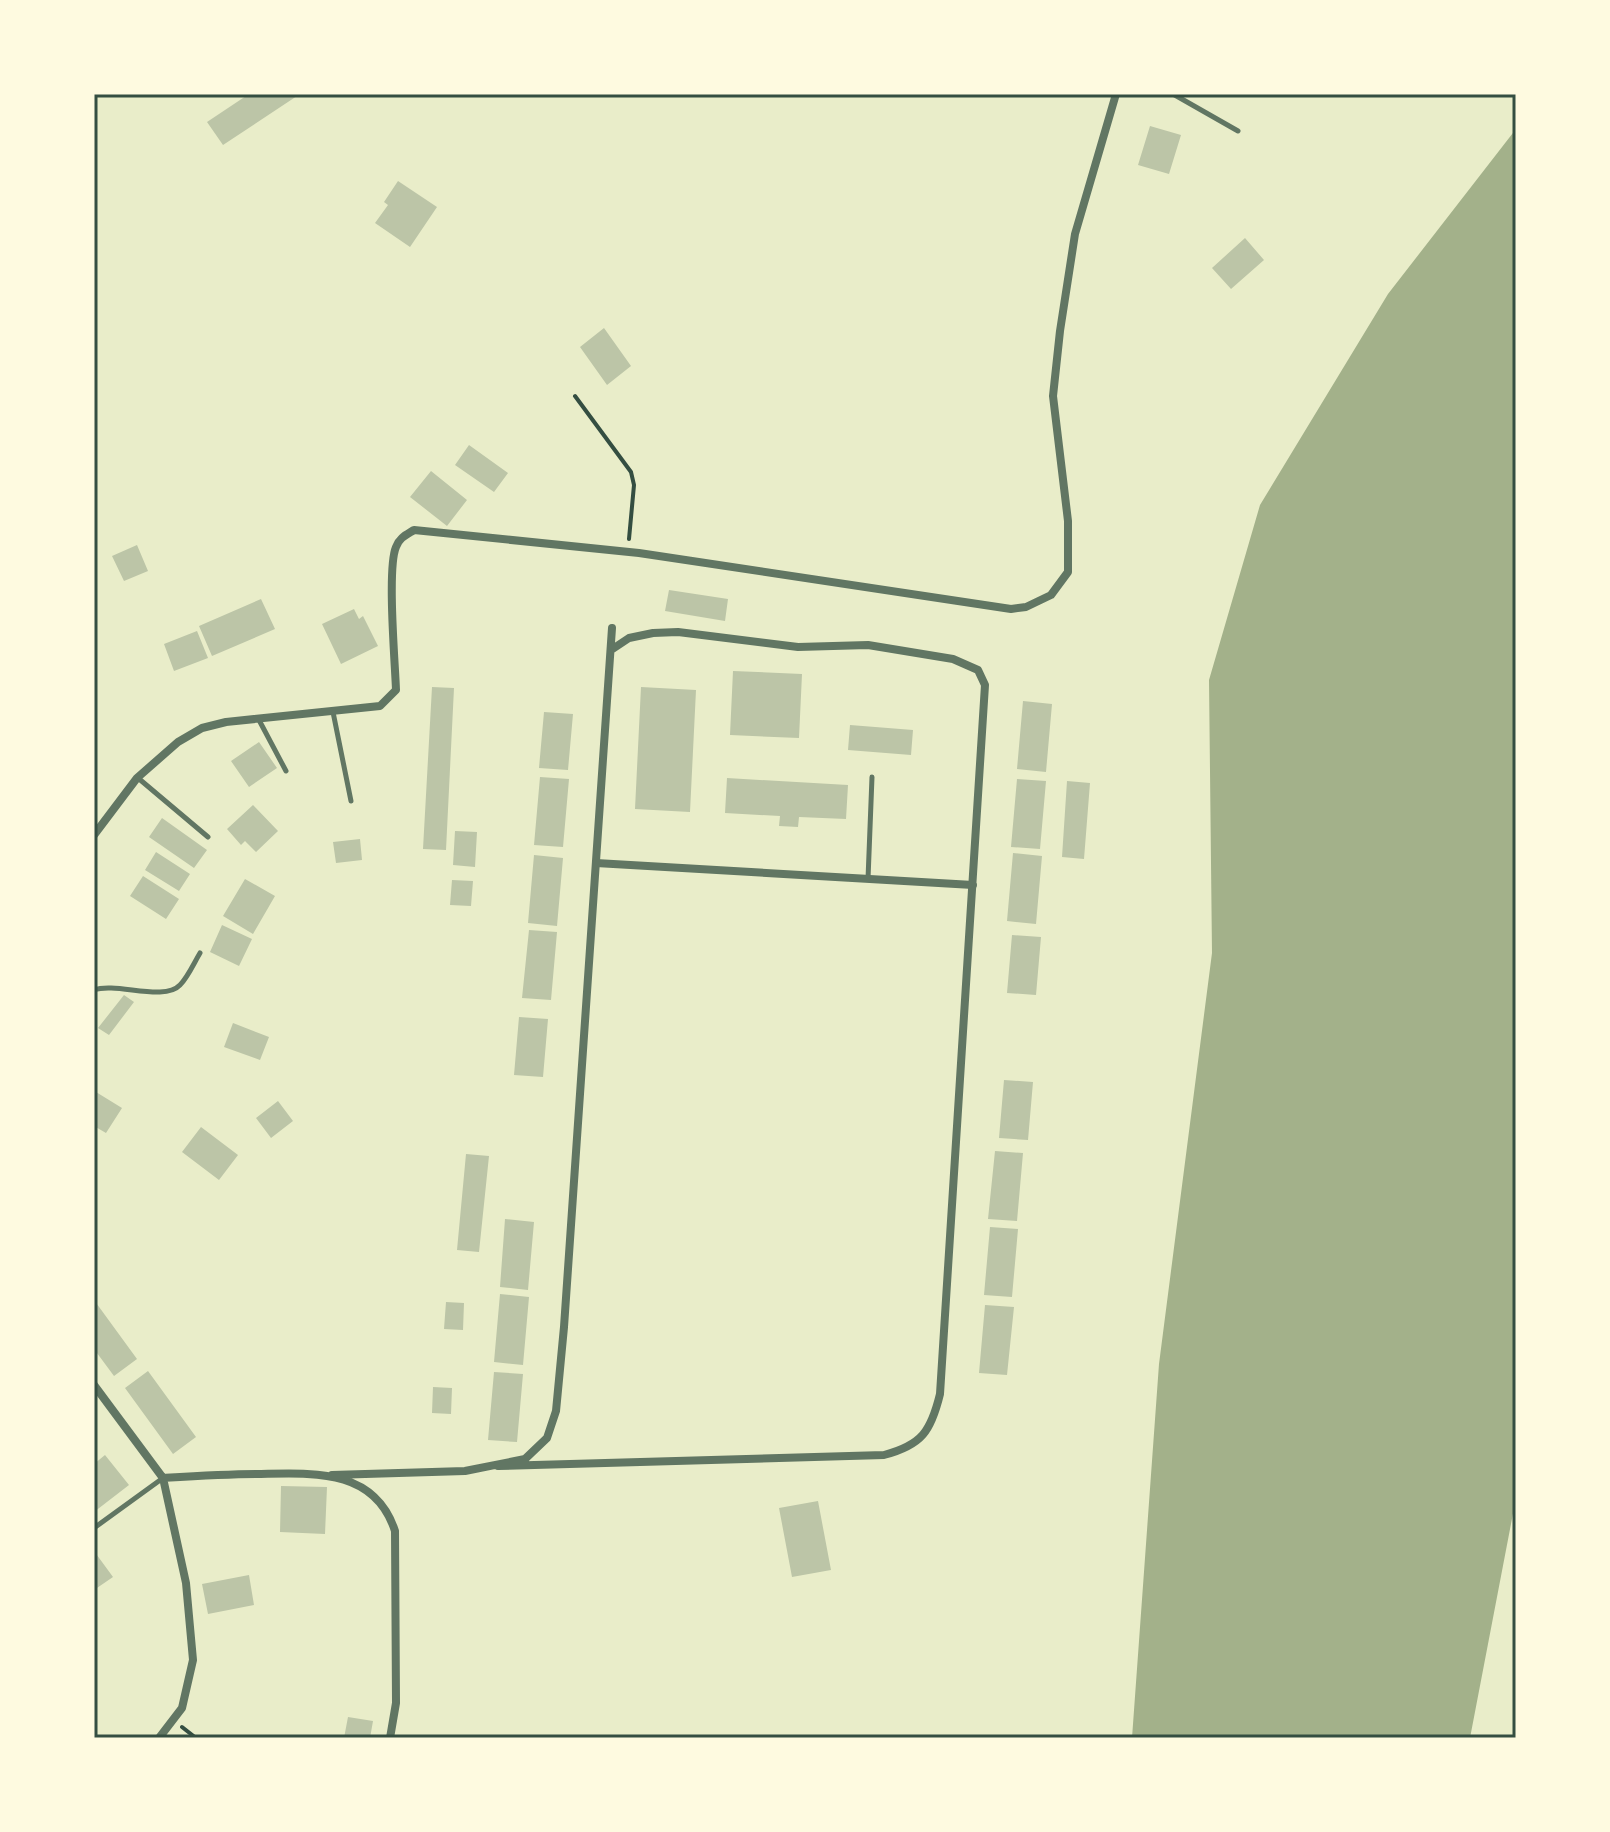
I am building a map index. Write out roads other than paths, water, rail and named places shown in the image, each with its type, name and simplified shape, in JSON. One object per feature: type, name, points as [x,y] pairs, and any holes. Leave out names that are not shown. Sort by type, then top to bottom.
[{"type":"street","points":[[94,835],[137,778],[178,742],[202,728],[226,722],[380,706],[396,690],[394,549],[401,538],[414,530],[628,552],[1011,609],[1026,607],[1051,595],[1068,572],[1068,521],[1053,396],[1060,331],[1075,234],[1116,94]]},
{"type":"street","points":[[163,1478],[227,1474],[465,1471],[525,1459],[547,1438],[556,1411],[565,1312],[612,628]]},
{"type":"street","points":[[498,1466],[884,1455],[906,1449],[925,1435],[935,1417],[940,1394],[985,685],[978,670],[953,659],[868,645],[798,647],[678,632],[629,638],[611,650]]},
{"type":"street","points":[[596,863],[973,885]]},
{"type":"street","points":[[94,1385],[163,1478],[186,1583],[193,1660],[182,1708],[159,1738]]},
{"type":"street","points":[[332,1475],[361,1486],[378,1500],[390,1515],[395,1531],[396,1703],[390,1738]]},
{"type":"lane","points":[[1173,94],[1238,131]]},
{"type":"lane","points":[[333,712],[351,801]]},
{"type":"lane","points":[[259,720],[286,771]]},
{"type":"lane","points":[[868,879],[872,777]]},
{"type":"lane","points":[[137,778],[208,837]]},
{"type":"lane","points":[[94,990],[114,987],[133,991],[168,991],[179,987],[200,953]]},
{"type":"lane","points":[[94,1528],[163,1478]]}]
